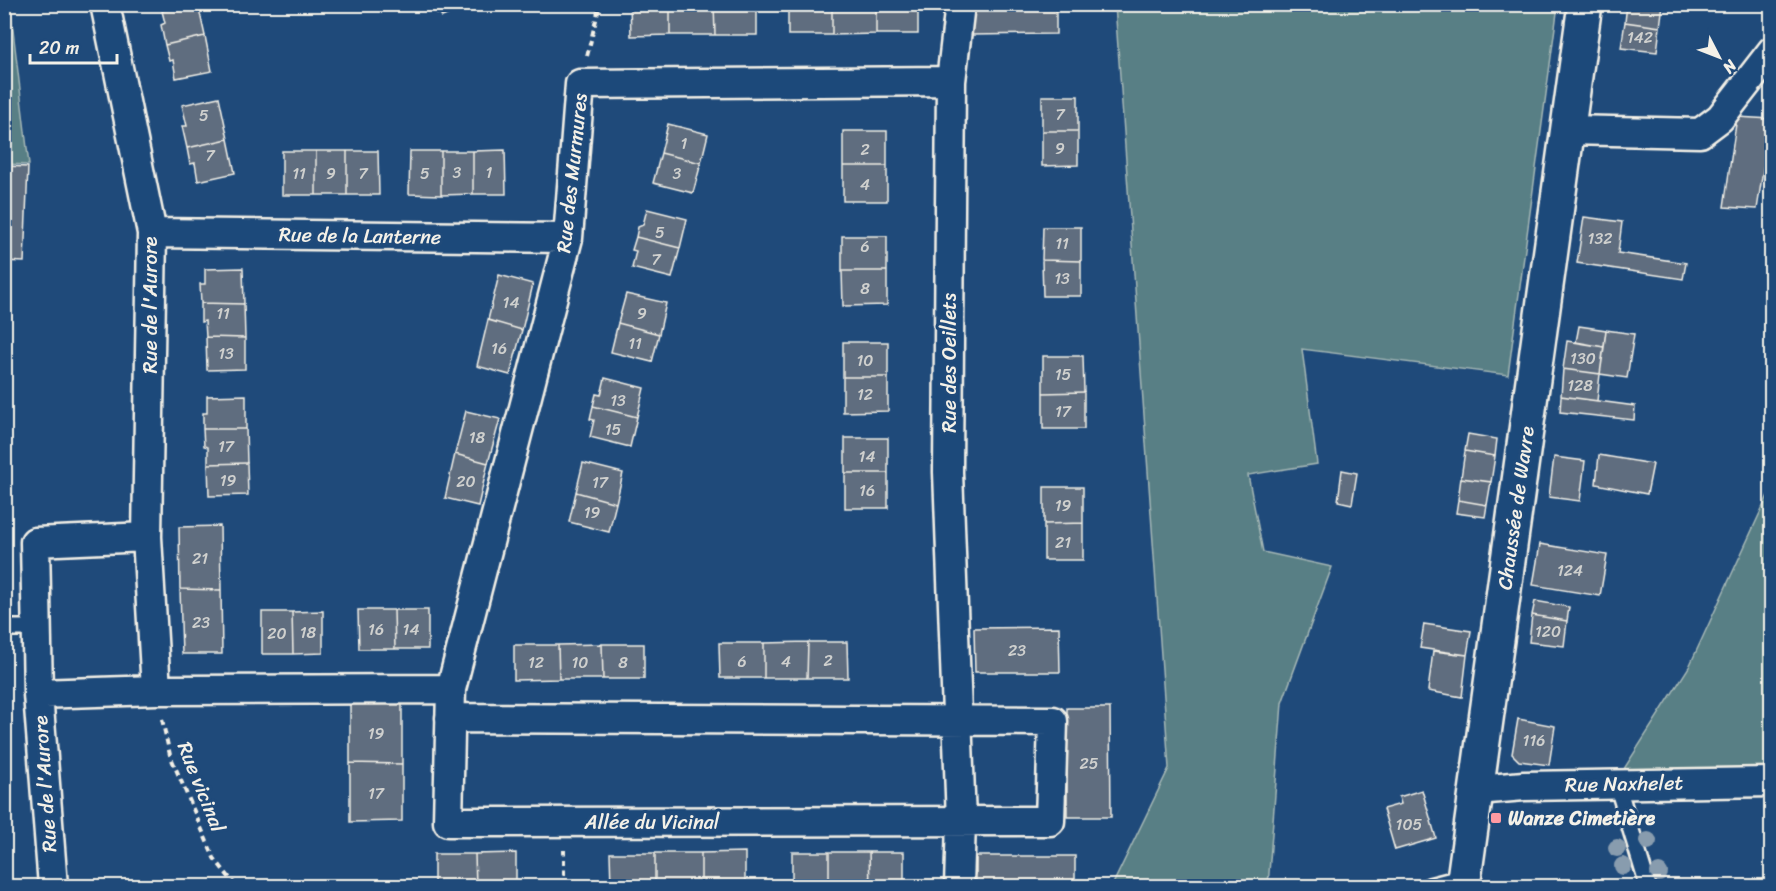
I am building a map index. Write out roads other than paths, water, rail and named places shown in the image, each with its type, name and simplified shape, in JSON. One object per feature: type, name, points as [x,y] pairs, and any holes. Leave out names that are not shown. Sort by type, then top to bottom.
[{"type":"main road","name":"Chaussée de Wavre","points":[[1463,882],[1585,4]]},
{"type":"street","name":"Rue de l'Aurore","points":[[105,4],[152,233],[147,537],[156,690]]},
{"type":"street","name":"Rue des Oeillets","points":[[959,886],[961,821],[948,472],[951,81],[960,4]]},
{"type":"street","points":[[1568,130],[1700,133],[1720,118],[1772,51]]},
{"type":"street","name":"Rue des Murmures","points":[[451,689],[568,238],[580,84],[951,81]]},
{"type":"street","name":"Rue de la Lanterne","points":[[152,233],[568,238]]},
{"type":"street","name":"Rue de l'Aurore","points":[[53,886],[38,694],[35,542],[147,537]]},
{"type":"street","points":[[38,694],[156,690],[451,689]]},
{"type":"street","name":"Allée du Vicinal","points":[[451,689],[448,822],[961,821]]},
{"type":"street","points":[[450,718],[1053,721],[1050,821],[961,821]]},
{"type":"street","name":"Rue Naxhelet","points":[[1476,790],[1524,786],[1772,782]]},
{"type":"lane","points":[[4,628],[37,628]]},
{"type":"lane","points":[[1617,784],[1648,886]]},
{"type":"lane","points":[[1429,886],[1463,882]]},
{"type":"place","name":"Wanze Cimetière","points":[[1496,818]]}]
